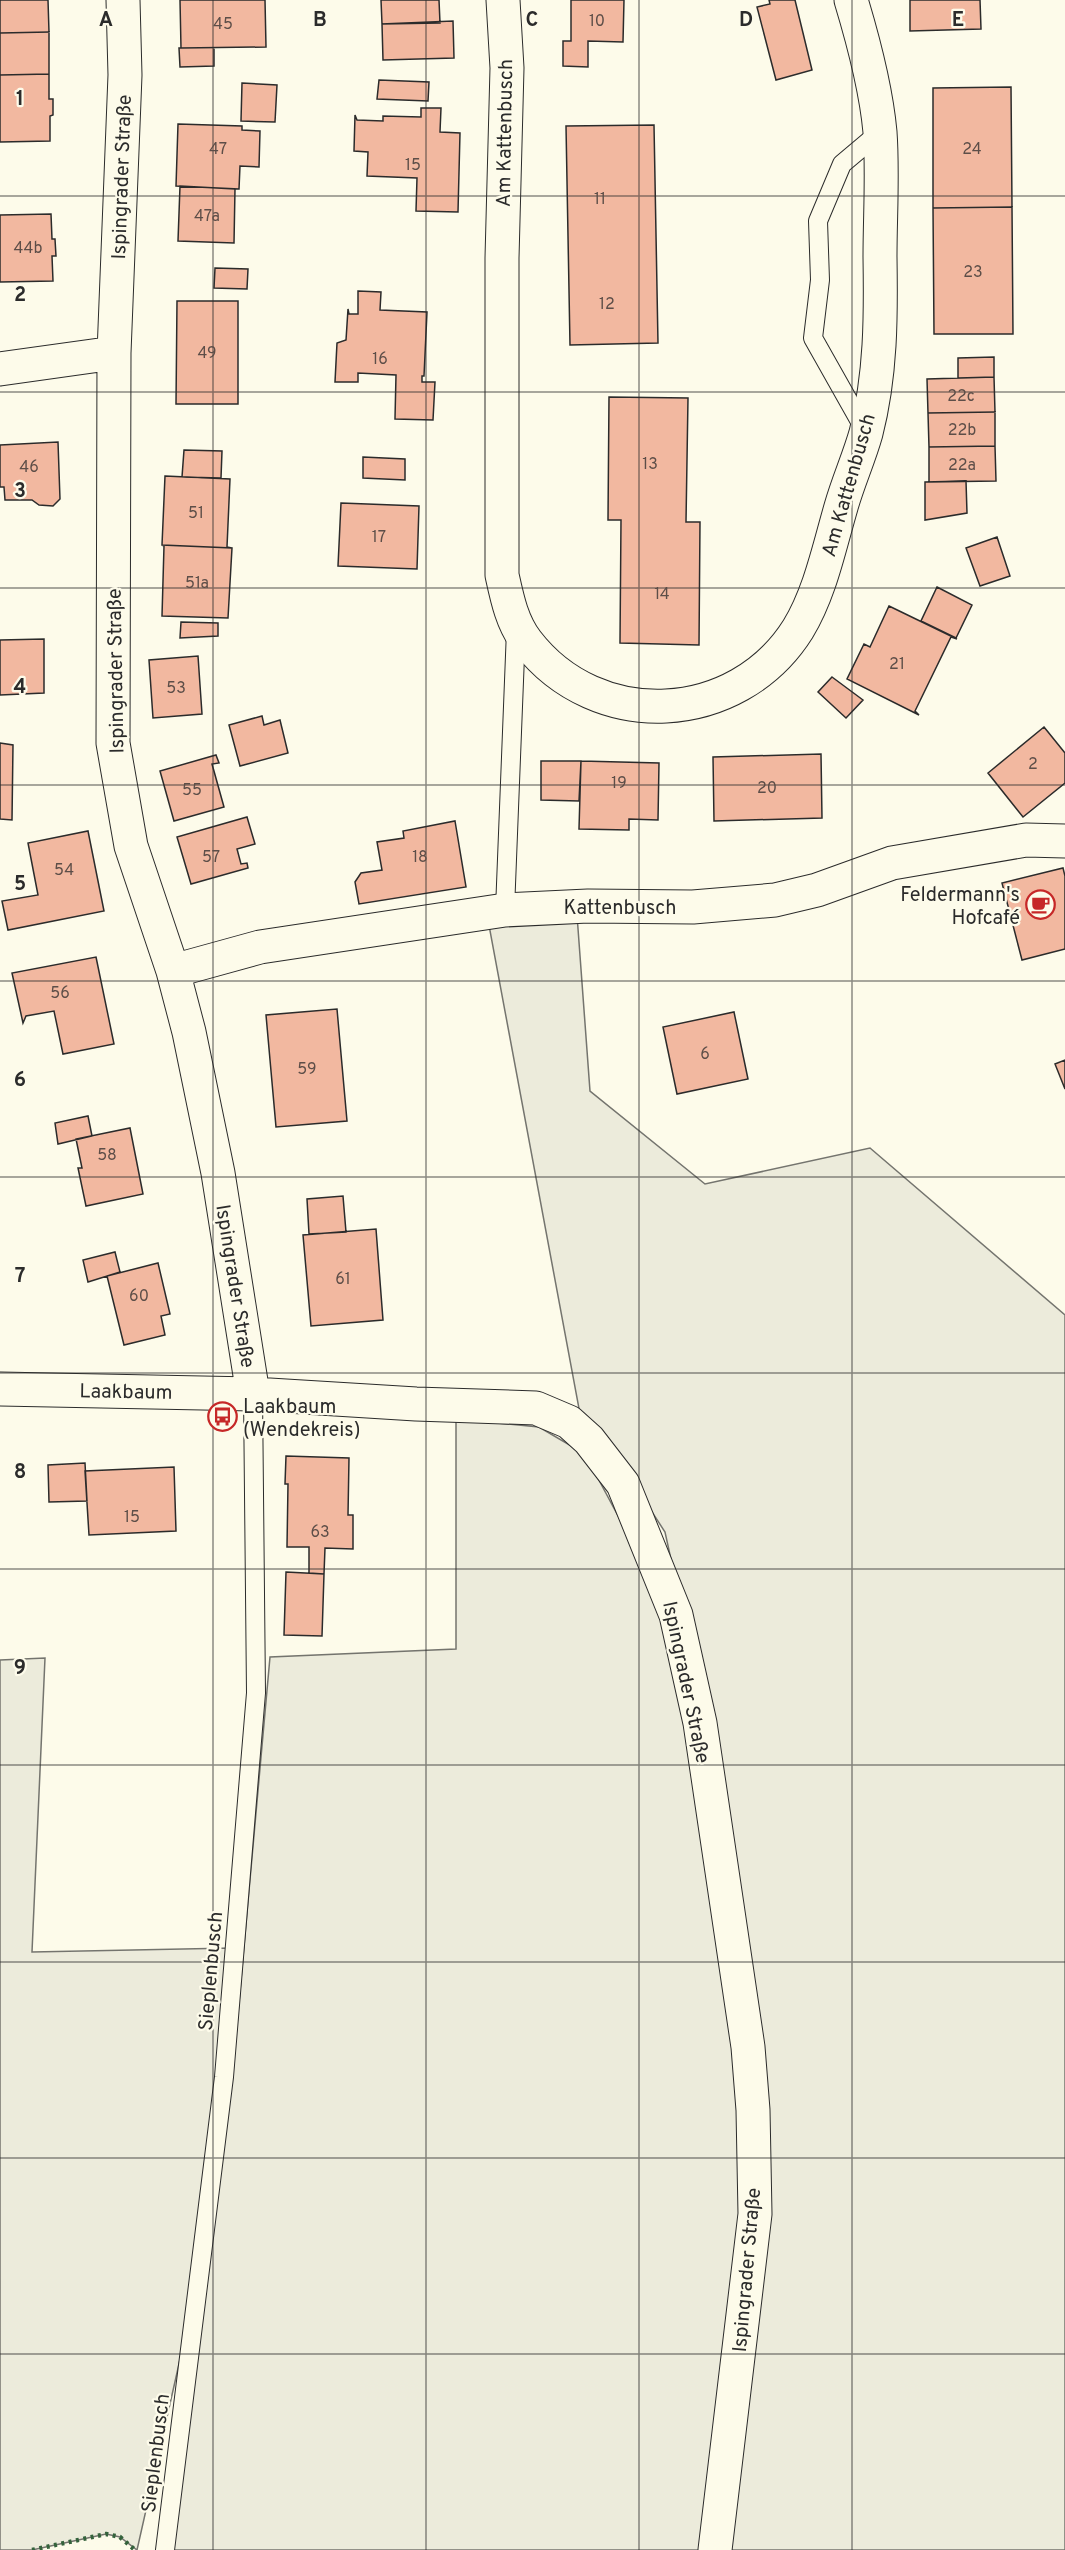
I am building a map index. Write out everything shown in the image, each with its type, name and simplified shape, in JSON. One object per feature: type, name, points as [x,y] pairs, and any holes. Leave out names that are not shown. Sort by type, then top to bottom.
[{"type":"street","name":"Ispingrader Straße","points":[[123,0],[125,75],[114,353],[113,743],[131,846],[173,971],[189,1032],[218,1173],[252,1394],[416,1404],[536,1408],[569,1422],[589,1440],[623,1484],[647,1540],[676,1615],[700,1723],[748,2047],[753,2110],[755,2214],[716,2550]]},
{"type":"street","name":"Am Kattenbusch","points":[[503,0],[507,68],[502,258],[502,575],[507,602],[526,641],[553,668],[573,683],[616,702],[644,707],[699,702],[729,691],[778,657],[798,628],[819,583],[866,432],[881,344],[880,132],[866,48],[851,0]]},
{"type":"street","points":[[0,369],[114,353]]},
{"type":"street","name":"Kattenbusch","points":[[173,971],[260,947],[505,910],[588,906],[693,907],[775,900],[817,890],[892,863],[1026,840],[1065,842]]},
{"type":"street","name":"Laakbaum","points":[[0,1389],[252,1394]]},
{"type":"lane","points":[[866,432],[813,338],[820,280],[818,221],[842,164],[880,132]]},
{"type":"lane","name":"Am Kattenbusch","points":[[505,910],[516,624]]},
{"type":"lane","name":"Sieplenbusch","points":[[165,2550],[224,2077],[256,1694],[252,1394]]},
{"type":"shaded area","points":[[577,915],[590,1091],[705,1184],[870,1148],[1065,1315],[1065,2550],[721,2550],[760,2218],[683,1614],[665,1532],[606,1441],[580,1414],[488,920]]},
{"type":"shaded area","points":[[456,1419],[539,1427],[585,1454],[632,1542],[664,1616],[693,1723],[743,2064],[749,2206],[709,2550],[173,2550],[232,2080],[270,1657],[456,1649]]},
{"type":"shaded area","points":[[45,1658],[32,1952],[233,1948],[188,2324],[137,2550],[120,2537],[106,2534],[32,2550],[0,2550],[0,1660]]},
{"type":"building","points":[[0,0],[48,0],[49,32],[0,33]]},
{"type":"building","points":[[180,0],[265,0],[266,47],[181,48]]},
{"type":"building","points":[[381,0],[439,0],[440,23],[382,24]]},
{"type":"building","points":[[571,0],[624,0],[623,42],[588,41],[588,67],[563,66],[563,41],[571,41]]},
{"type":"building","points":[[769,0],[795,0],[812,70],[776,80],[757,7],[770,4]]},
{"type":"building","points":[[910,0],[980,0],[981,29],[910,31]]},
{"type":"building","points":[[453,21],[454,58],[383,60],[382,24]]},
{"type":"building","points":[[49,32],[49,74],[0,75],[0,33]]},
{"type":"building","points":[[179,48],[214,48],[214,66],[180,67]]},
{"type":"building","points":[[49,74],[49,99],[53,99],[50,141],[0,142],[0,75]]},
{"type":"building","points":[[379,80],[429,82],[428,101],[377,99]]},
{"type":"building","points":[[242,83],[277,85],[275,122],[241,121]]},
{"type":"building","points":[[1011,87],[1012,207],[933,208],[933,88]]},
{"type":"building","points":[[421,108],[441,108],[440,132],[460,133],[458,212],[416,211],[417,178],[367,176],[368,152],[354,151],[355,115],[357,120],[383,121],[383,116],[421,117]]},
{"type":"building","points":[[178,124],[242,126],[242,130],[260,131],[259,167],[240,166],[239,189],[176,186]]},
{"type":"building","points":[[654,125],[658,343],[570,345],[566,126]]},
{"type":"building","points":[[180,186],[235,189],[234,243],[178,241]]},
{"type":"building","points":[[1012,207],[1013,334],[934,334],[933,208]]},
{"type":"building","points":[[51,214],[52,239],[55,239],[56,256],[52,256],[53,281],[0,282],[0,215]]},
{"type":"building","points":[[215,268],[248,269],[247,289],[214,288]]},
{"type":"building","points":[[358,291],[381,292],[380,310],[427,312],[422,382],[435,382],[433,420],[395,419],[396,375],[358,373],[358,382],[335,382],[337,343],[346,340],[348,309],[349,314],[358,314]]},
{"type":"building","points":[[177,301],[238,301],[238,404],[176,404]]},
{"type":"building","points":[[994,357],[994,377],[958,378],[958,358]]},
{"type":"building","points":[[994,377],[995,412],[928,413],[927,379]]},
{"type":"building","points":[[609,397],[688,398],[686,522],[700,522],[699,645],[620,643],[621,520],[608,520]]},
{"type":"building","points":[[995,412],[995,446],[929,447],[928,413]]},
{"type":"building","points":[[58,442],[60,499],[53,506],[39,505],[32,500],[5,500],[4,487],[0,487],[0,445]]},
{"type":"building","points":[[995,446],[996,481],[929,482],[929,447]]},
{"type":"building","points":[[184,450],[222,451],[221,478],[182,477]]},
{"type":"building","points":[[363,457],[405,459],[405,480],[363,478]]},
{"type":"building","points":[[165,476],[230,479],[227,547],[232,548],[162,545]]},
{"type":"building","points":[[966,481],[967,513],[925,520],[925,482]]},
{"type":"building","points":[[341,503],[419,506],[417,569],[338,566]]},
{"type":"building","points":[[997,537],[1010,576],[980,586],[966,548]]},
{"type":"building","points":[[162,545],[232,548],[228,618],[162,616],[164,546]]},
{"type":"building","points":[[937,587],[972,605],[956,638],[921,621]]},
{"type":"building","points":[[889,606],[957,639],[951,637],[915,711],[919,715],[847,679],[864,644],[870,647]]},
{"type":"building","points":[[181,622],[218,623],[218,636],[180,638]]},
{"type":"building","points":[[44,639],[44,693],[0,695],[0,640]]},
{"type":"building","points":[[198,656],[202,714],[153,718],[149,660]]},
{"type":"building","points":[[832,677],[863,700],[846,718],[818,692]]},
{"type":"building","points":[[262,716],[264,725],[280,720],[288,753],[240,766],[229,725]]},
{"type":"building","points":[[1044,727],[1065,753],[1065,783],[1023,817],[988,773]]},
{"type":"building","points":[[0,743],[13,745],[12,820],[0,819]]},
{"type":"building","points":[[821,754],[822,818],[714,821],[713,757]]},
{"type":"building","points":[[216,755],[219,763],[212,764],[224,807],[174,821],[160,771]]},
{"type":"building","points":[[541,761],[581,761],[579,801],[541,800]]},
{"type":"building","points":[[581,761],[659,763],[658,820],[629,819],[629,830],[579,829]]},
{"type":"building","points":[[247,817],[255,844],[237,849],[241,864],[247,863],[248,868],[191,884],[177,837]]},
{"type":"building","points":[[455,821],[466,887],[359,904],[355,882],[361,873],[382,870],[377,842],[404,838],[403,831]]},
{"type":"building","points":[[88,831],[104,911],[8,930],[2,901],[38,895],[28,843]]},
{"type":"building","points":[[1063,868],[1065,876],[1065,949],[1022,960],[1002,883]]},
{"type":"building","points":[[96,957],[114,1044],[63,1054],[54,1011],[26,1016],[23,1023],[12,973]]},
{"type":"building","points":[[337,1009],[347,1121],[276,1127],[266,1015]]},
{"type":"building","points":[[734,1012],[748,1079],[677,1094],[663,1027]]},
{"type":"building","points":[[1065,1060],[1065,1089],[1055,1064]]},
{"type":"building","points":[[88,1116],[92,1136],[58,1144],[55,1123]]},
{"type":"building","points":[[130,1128],[143,1194],[86,1206],[78,1168],[82,1168],[76,1139]]},
{"type":"building","points":[[343,1196],[346,1232],[309,1234],[307,1199]]},
{"type":"building","points":[[376,1229],[383,1320],[311,1326],[303,1235]]},
{"type":"building","points":[[115,1252],[120,1272],[88,1282],[83,1260]]},
{"type":"building","points":[[158,1263],[170,1314],[161,1316],[165,1335],[124,1345],[107,1276]]},
{"type":"building","points":[[286,1456],[349,1458],[348,1515],[353,1515],[353,1549],[325,1548],[324,1574],[309,1573],[309,1547],[287,1547]]},
{"type":"building","points":[[85,1463],[87,1501],[49,1502],[48,1465]]},
{"type":"building","points":[[174,1467],[176,1531],[89,1535],[85,1471]]},
{"type":"building","points":[[286,1572],[324,1574],[322,1636],[284,1635]]},
{"type":"hedge","points":[[32,2550],[106,2534],[120,2537],[135,2550]]},
{"type":"place","name":"Feldermann's Hofcafé","points":[[1041,905]]},
{"type":"place","name":"Laakbaum (Wendekreis)","points":[[222,1417]]}]
